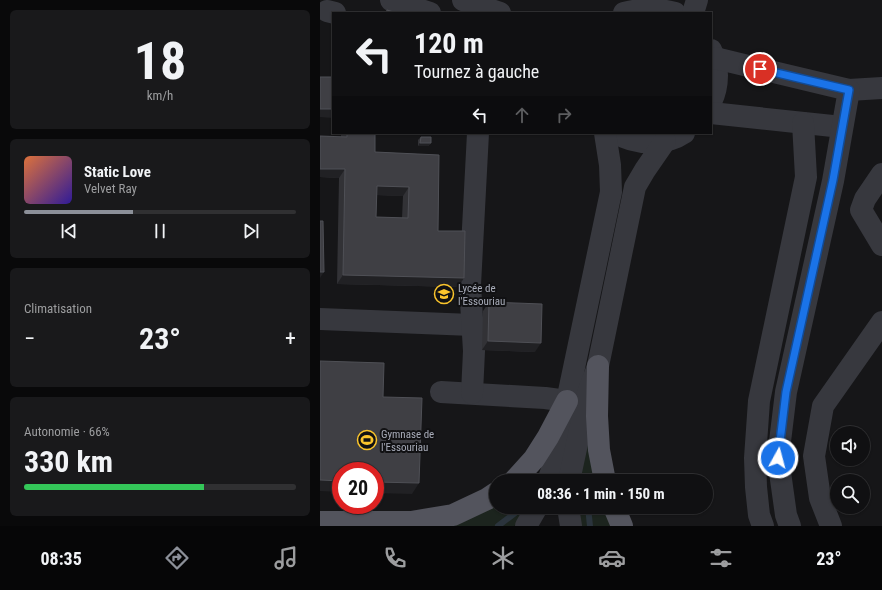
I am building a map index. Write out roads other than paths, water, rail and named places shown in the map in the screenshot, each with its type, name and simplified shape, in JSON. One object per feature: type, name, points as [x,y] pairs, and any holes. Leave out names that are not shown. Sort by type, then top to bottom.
[{"type":"main road","points":[[598,366],[597,416],[599,450],[604,474]]},
{"type":"main road","points":[[520,474],[534,459],[568,400]]},
{"type":"main road","points":[[320,522],[411,522],[454,514],[489,498]]},
{"type":"main road","points":[[617,514],[622,526]]},
{"type":"street","points":[[391,0],[427,12]]},
{"type":"street","points":[[463,0],[497,12]]},
{"type":"street","points":[[693,12],[697,0]]},
{"type":"street","points":[[638,7],[671,12]]},
{"type":"street","points":[[712,100],[717,75],[713,54],[849,90],[882,88]]},
{"type":"street","points":[[790,526],[786,515],[778,458],[786,400],[833,180],[849,90]]},
{"type":"street","points":[[712,113],[842,128]]},
{"type":"street","points":[[763,526],[759,516],[755,458],[759,401],[806,177],[803,123]]},
{"type":"street","points":[[472,394],[474,351],[470,285],[478,134]]},
{"type":"street","points":[[550,474],[564,436],[568,400],[611,192],[610,165],[605,134]]},
{"type":"street","points":[[618,134],[622,137],[643,142],[674,137]]},
{"type":"street","points":[[571,474],[588,393],[598,366],[636,187],[645,170],[674,137]]},
{"type":"street","points":[[882,174],[865,199],[861,210],[882,245]]},
{"type":"street","points":[[320,319],[472,325]]},
{"type":"street","points":[[831,526],[820,498],[814,456],[823,406],[882,322]]},
{"type":"street","points":[[441,392],[568,400]]},
{"type":"street","points":[[526,526],[533,514]]},
{"type":"street","points":[[569,514],[571,526]]},
{"type":"waterway","points":[[498,526],[514,514]]},
{"type":"waterway","points":[[589,514],[590,526]]},
{"type":"place","name":"Lycée de l'Essouriau","points":[[444,294]]},
{"type":"place","name":"Gymnase de l'Essouriau","points":[[367,440]]}]
